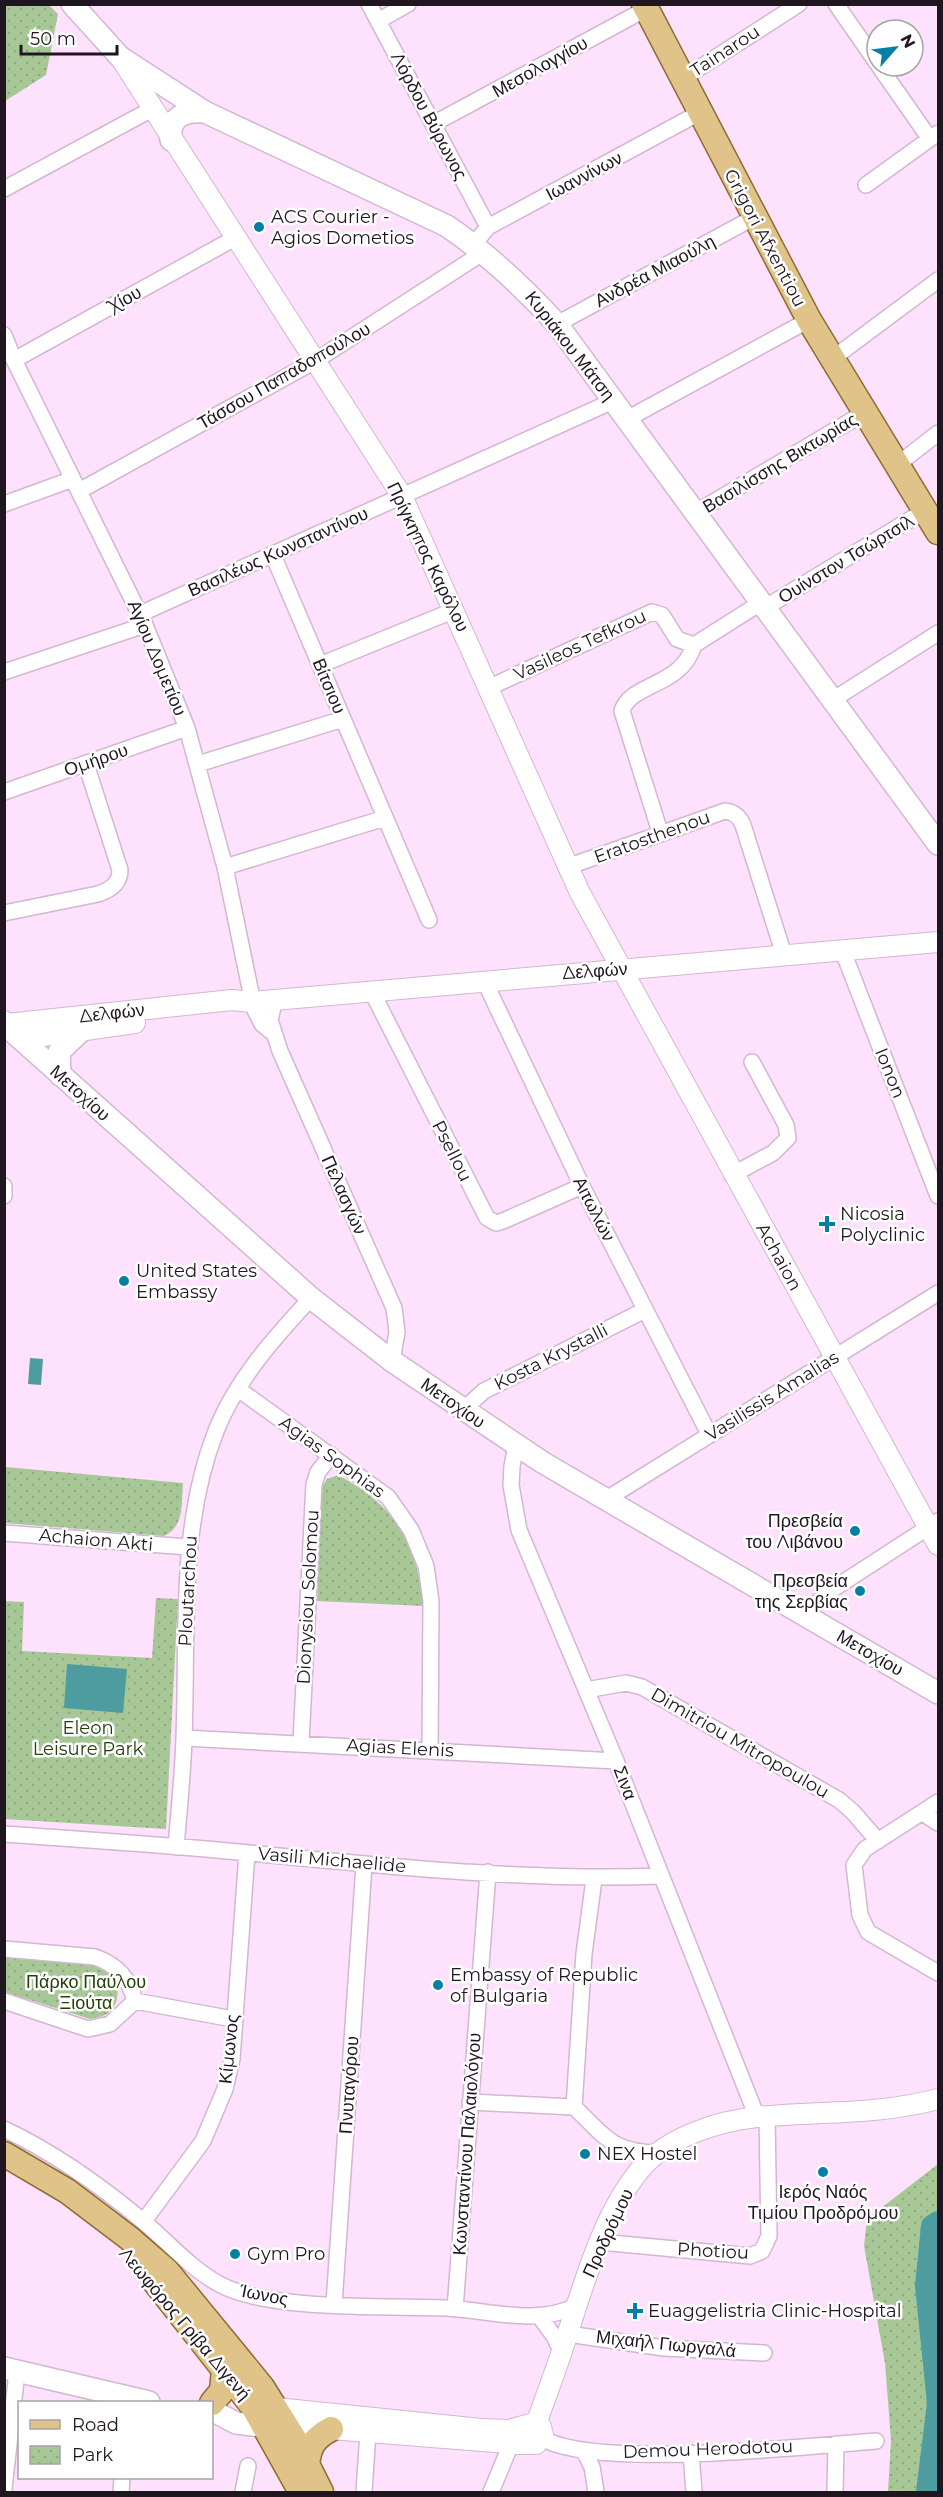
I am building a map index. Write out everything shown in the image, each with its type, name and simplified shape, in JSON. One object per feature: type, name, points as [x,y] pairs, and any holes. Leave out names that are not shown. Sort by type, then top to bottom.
[{"type":"main road","name":"Κυριάκου Μάτση","points":[[72,4],[120,57],[205,112],[412,207],[479,248],[526,290],[557,324],[939,844]]},
{"type":"main road","name":"Grigori Afxentiou","points":[[645,7],[753,218],[809,320],[939,532]]},
{"type":"main road","points":[[171,140],[170,131],[175,119],[186,112],[205,112]]},
{"type":"main road","name":"Μετοχίου","points":[[8,1030],[311,1298],[392,1361],[516,1446],[939,1693]]},
{"type":"main road","points":[[60,1076],[59,1052],[81,1031]]},
{"type":"main road","name":"Λεωφόρος Γρίβα Διγενή","points":[[4,2154],[68,2191],[158,2262],[262,2387],[271,2418],[301,2493]]},
{"type":"main road","name":"Λεωφόρος Γρίβα Διγενή","points":[[4,2167],[76,2209],[118,2244],[166,2296],[224,2368],[271,2418],[307,2465],[321,2493]]},
{"type":"main road","points":[[224,2368],[222,2391],[213,2410],[271,2418]]},
{"type":"main road","points":[[11,2370],[127,2401]]},
{"type":"main road","points":[[307,2465],[308,2453],[314,2440],[331,2429]]},
{"type":"street","name":"Λόρδου Βύρωνος","points":[[369,4],[488,227]]},
{"type":"street","points":[[378,21],[408,4]]},
{"type":"street","points":[[836,4],[865,46]]},
{"type":"street","name":"Μεσολογγίου","points":[[433,124],[645,7]]},
{"type":"street","name":"Tainarou","points":[[682,79],[789,7]]},
{"type":"street","name":"Κυριάκου Μάτση","points":[[120,57],[152,109]]},
{"type":"street","points":[[866,185],[934,136],[888,78]]},
{"type":"street","points":[[4,189],[152,109]]},
{"type":"street","name":"Πρίγκηπος Καρόλου","points":[[152,109],[402,496],[455,610],[567,867],[620,969]]},
{"type":"street","name":"Ιωαννίνων","points":[[479,248],[488,227],[699,113]]},
{"type":"street","name":"Ανδρέα Μιαούλη","points":[[557,324],[753,218]]},
{"type":"street","name":"Χίου","points":[[14,360],[235,238]]},
{"type":"street","name":"Τάσσου Παπαδοπούλου","points":[[4,504],[76,485],[315,361],[479,248]]},
{"type":"street","points":[[832,359],[939,280]]},
{"type":"street","points":[[627,419],[809,320]]},
{"type":"street","name":"Αγίου Δομετίου","points":[[4,335],[14,360],[143,619],[187,728],[225,867],[252,1002]]},
{"type":"street","name":"Βασιλέως Κωνσταντίνου","points":[[4,672],[143,619],[273,555],[613,401]]},
{"type":"street","name":"Βασιλίσσης Βικτωρίας","points":[[695,513],[864,413]]},
{"type":"street","points":[[897,465],[939,433]]},
{"type":"street","name":"Ουίνστον Τσώρτσιλ","points":[[764,604],[926,510]]},
{"type":"street","name":"Βίτσιου","points":[[273,555],[429,920]]},
{"type":"street","points":[[660,832],[622,711],[627,700],[675,674],[684,666],[694,645],[764,604]]},
{"type":"street","points":[[320,665],[455,610]]},
{"type":"street","name":"Vasileos Tefkrou","points":[[488,688],[652,612],[662,615],[677,639],[694,645]]},
{"type":"street","points":[[834,699],[939,633]]},
{"type":"street","points":[[198,764],[343,719]]},
{"type":"street","name":"Ομήρου","points":[[4,792],[187,728]]},
{"type":"street","points":[[4,913],[98,894],[111,889],[119,879],[120,870],[86,764]]},
{"type":"street","name":"Eratosthenou","points":[[567,867],[724,811],[736,815],[743,825],[784,955]]},
{"type":"street","points":[[225,867],[385,818]]},
{"type":"street","name":"Δελφών","points":[[8,1030],[232,1000],[252,1002],[939,942]]},
{"type":"street","name":"Ionon","points":[[842,949],[939,1196]]},
{"type":"street","name":"Achaion","points":[[620,969],[835,1357],[934,1524],[939,1545]]},
{"type":"street","name":"Αιτωλών","points":[[484,980],[582,1186],[709,1434]]},
{"type":"street","name":"Psellou","points":[[371,990],[487,1218],[496,1222],[503,1221],[582,1186]]},
{"type":"street","name":"Πελασγών","points":[[275,999],[270,1016],[273,1033],[394,1308],[397,1332],[392,1361]]},
{"type":"street","name":"Δελφών","points":[[8,1030],[81,1031],[231,1010],[252,1002]]},
{"type":"street","name":"Πελασγών","points":[[252,1002],[262,1024],[273,1033]]},
{"type":"street","points":[[732,1174],[773,1153],[788,1138],[786,1125],[752,1062]]},
{"type":"street","points":[[4,1186],[4,1196]]},
{"type":"street","name":"Vasilissis Amalias","points":[[606,1500],[939,1293]]},
{"type":"street","name":"Ploutarchou","points":[[176,1847],[184,1738],[188,1547],[202,1473],[216,1429],[238,1389],[266,1347],[311,1298]]},
{"type":"street","name":"Kosta Krystalli","points":[[462,1410],[484,1391],[645,1310]]},
{"type":"street","name":"Agias Sophias","points":[[238,1389],[388,1497],[411,1530],[426,1566],[431,1601],[430,1750]]},
{"type":"street","name":"Σινα","points":[[516,1446],[511,1485],[519,1530],[762,2117]]},
{"type":"street","name":"Dionysiou Solomou","points":[[301,1743],[314,1484],[318,1472],[331,1455]]},
{"type":"street","points":[[804,1614],[830,1590],[934,1524]]},
{"type":"street","name":"Achaion Akti","points":[[4,1533],[188,1547]]},
{"type":"street","name":"Dimitriou Mitropoulou","points":[[586,1690],[626,1683],[642,1687],[839,1800],[854,1812],[878,1841]]},
{"type":"street","name":"Agias Elenis","points":[[184,1738],[616,1761]]},
{"type":"street","points":[[939,1802],[860,1853],[854,1864],[863,1924],[876,1937],[939,1973]]},
{"type":"street","points":[[923,1813],[939,1823]]},
{"type":"street","name":"Vasili Michaelide","points":[[4,1834],[247,1853],[364,1865],[594,1879],[661,1876]]},
{"type":"street","name":"Κίμωνος","points":[[144,2221],[203,2141],[225,2089],[232,2059],[232,2019],[247,1853]]},
{"type":"street","name":"Πνυταγόρου","points":[[334,2304],[364,1865]]},
{"type":"street","name":"Κωνσταντίνου Παλαιολόγου","points":[[455,2308],[488,1872]]},
{"type":"street","points":[[574,2107],[584,1954],[594,1879]]},
{"type":"street","points":[[4,1949],[95,1957],[108,1961],[125,1978],[135,2001]]},
{"type":"street","points":[[4,2001],[88,2029],[110,2024],[135,2001]]},
{"type":"street","points":[[135,2001],[232,2019]]},
{"type":"street","name":"Προδρόμου","points":[[528,2435],[565,2343],[600,2242],[623,2194],[646,2163],[658,2153],[692,2134],[762,2117],[865,2111],[939,2099]]},
{"type":"street","points":[[470,2102],[574,2107],[608,2139],[626,2151],[658,2153]]},
{"type":"street","name":"Photiou","points":[[600,2242],[750,2256],[762,2251],[769,2236],[762,2117]]},
{"type":"street","name":"Ίωνος","points":[[4,2129],[31,2142],[90,2179],[144,2221],[197,2269],[221,2285],[243,2294],[271,2299],[334,2304],[455,2308],[539,2316],[559,2314],[576,2306]]},
{"type":"street","points":[[539,2316],[554,2336],[565,2343]]},
{"type":"street","name":"Μιχαήλ Γιωργαλά","points":[[565,2343],[764,2353]]},
{"type":"street","points":[[4,2489],[11,2370]]},
{"type":"street","points":[[271,2418],[331,2429],[368,2432],[528,2435]]},
{"type":"street","points":[[271,2418],[509,2430],[528,2435]]},
{"type":"street","points":[[364,2493],[368,2432]]},
{"type":"street","points":[[491,2493],[528,2435]]},
{"type":"street","name":"Demou Herodotou","points":[[528,2435],[570,2450],[584,2451],[691,2452],[876,2441]]},
{"type":"street","points":[[835,2493],[836,2444]]},
{"type":"street","points":[[584,2451],[592,2467],[596,2493]]},
{"type":"street","points":[[691,2452],[694,2493]]},
{"type":"street","points":[[243,2493],[248,2466]]},
{"type":"green space","points":[[5,4],[49,5],[58,14],[46,75],[5,101]]},
{"type":"green space","points":[[5,1467],[183,1483],[181,1514],[176,1526],[164,1536],[5,1523]]},
{"type":"green space","points":[[338,1475],[375,1500],[400,1528],[415,1563],[424,1606],[317,1601],[322,1487],[327,1479]]},
{"type":"green space","name":"Eleon Leisure Park","points":[[156,1598],[178,1599],[166,1829],[5,1819],[4,1601],[24,1602],[22,1651],[152,1658]]},
{"type":"green space","name":"Πάρκο Παύλου Ξιούτα","points":[[5,1957],[73,1962],[107,1969],[116,1982],[118,1994],[116,2003],[108,2013],[90,2019],[5,1992]]},
{"type":"green space","points":[[938,2164],[938,2492],[888,2492],[891,2440],[885,2363],[864,2246],[867,2219]]},
{"type":"shaded area","points":[[30,1358],[43,1359],[41,1385],[28,1384]]},
{"type":"shaded area","points":[[67,1664],[127,1669],[123,1713],[64,1708]]},
{"type":"waterway","points":[[927,2492],[938,2403],[926,2286],[932,2226],[938,2222]]},
{"type":"place","name":"ACS Courier - Agios Dometios","points":[[259,227]]},
{"type":"place","name":"Nicosia Polyclinic","points":[[827,1224]]},
{"type":"place","name":"United States Embassy","points":[[124,1281]]},
{"type":"place","name":"Πρεσβεία του Λιβάνου","points":[[855,1531]]},
{"type":"place","name":"Πρεσβεία της Σερβίας","points":[[860,1591]]},
{"type":"place","name":"Embassy of Republic of Bulgaria","points":[[438,1985]]},
{"type":"place","name":"NEX Hostel","points":[[585,2154]]},
{"type":"place","name":"Ιερός Ναός Τιμίου Προδρόμου","points":[[823,2172]]},
{"type":"place","name":"Gym Pro","points":[[235,2254]]},
{"type":"place","name":"Euaggelistria Clinic-Hospital","points":[[635,2311]]}]
